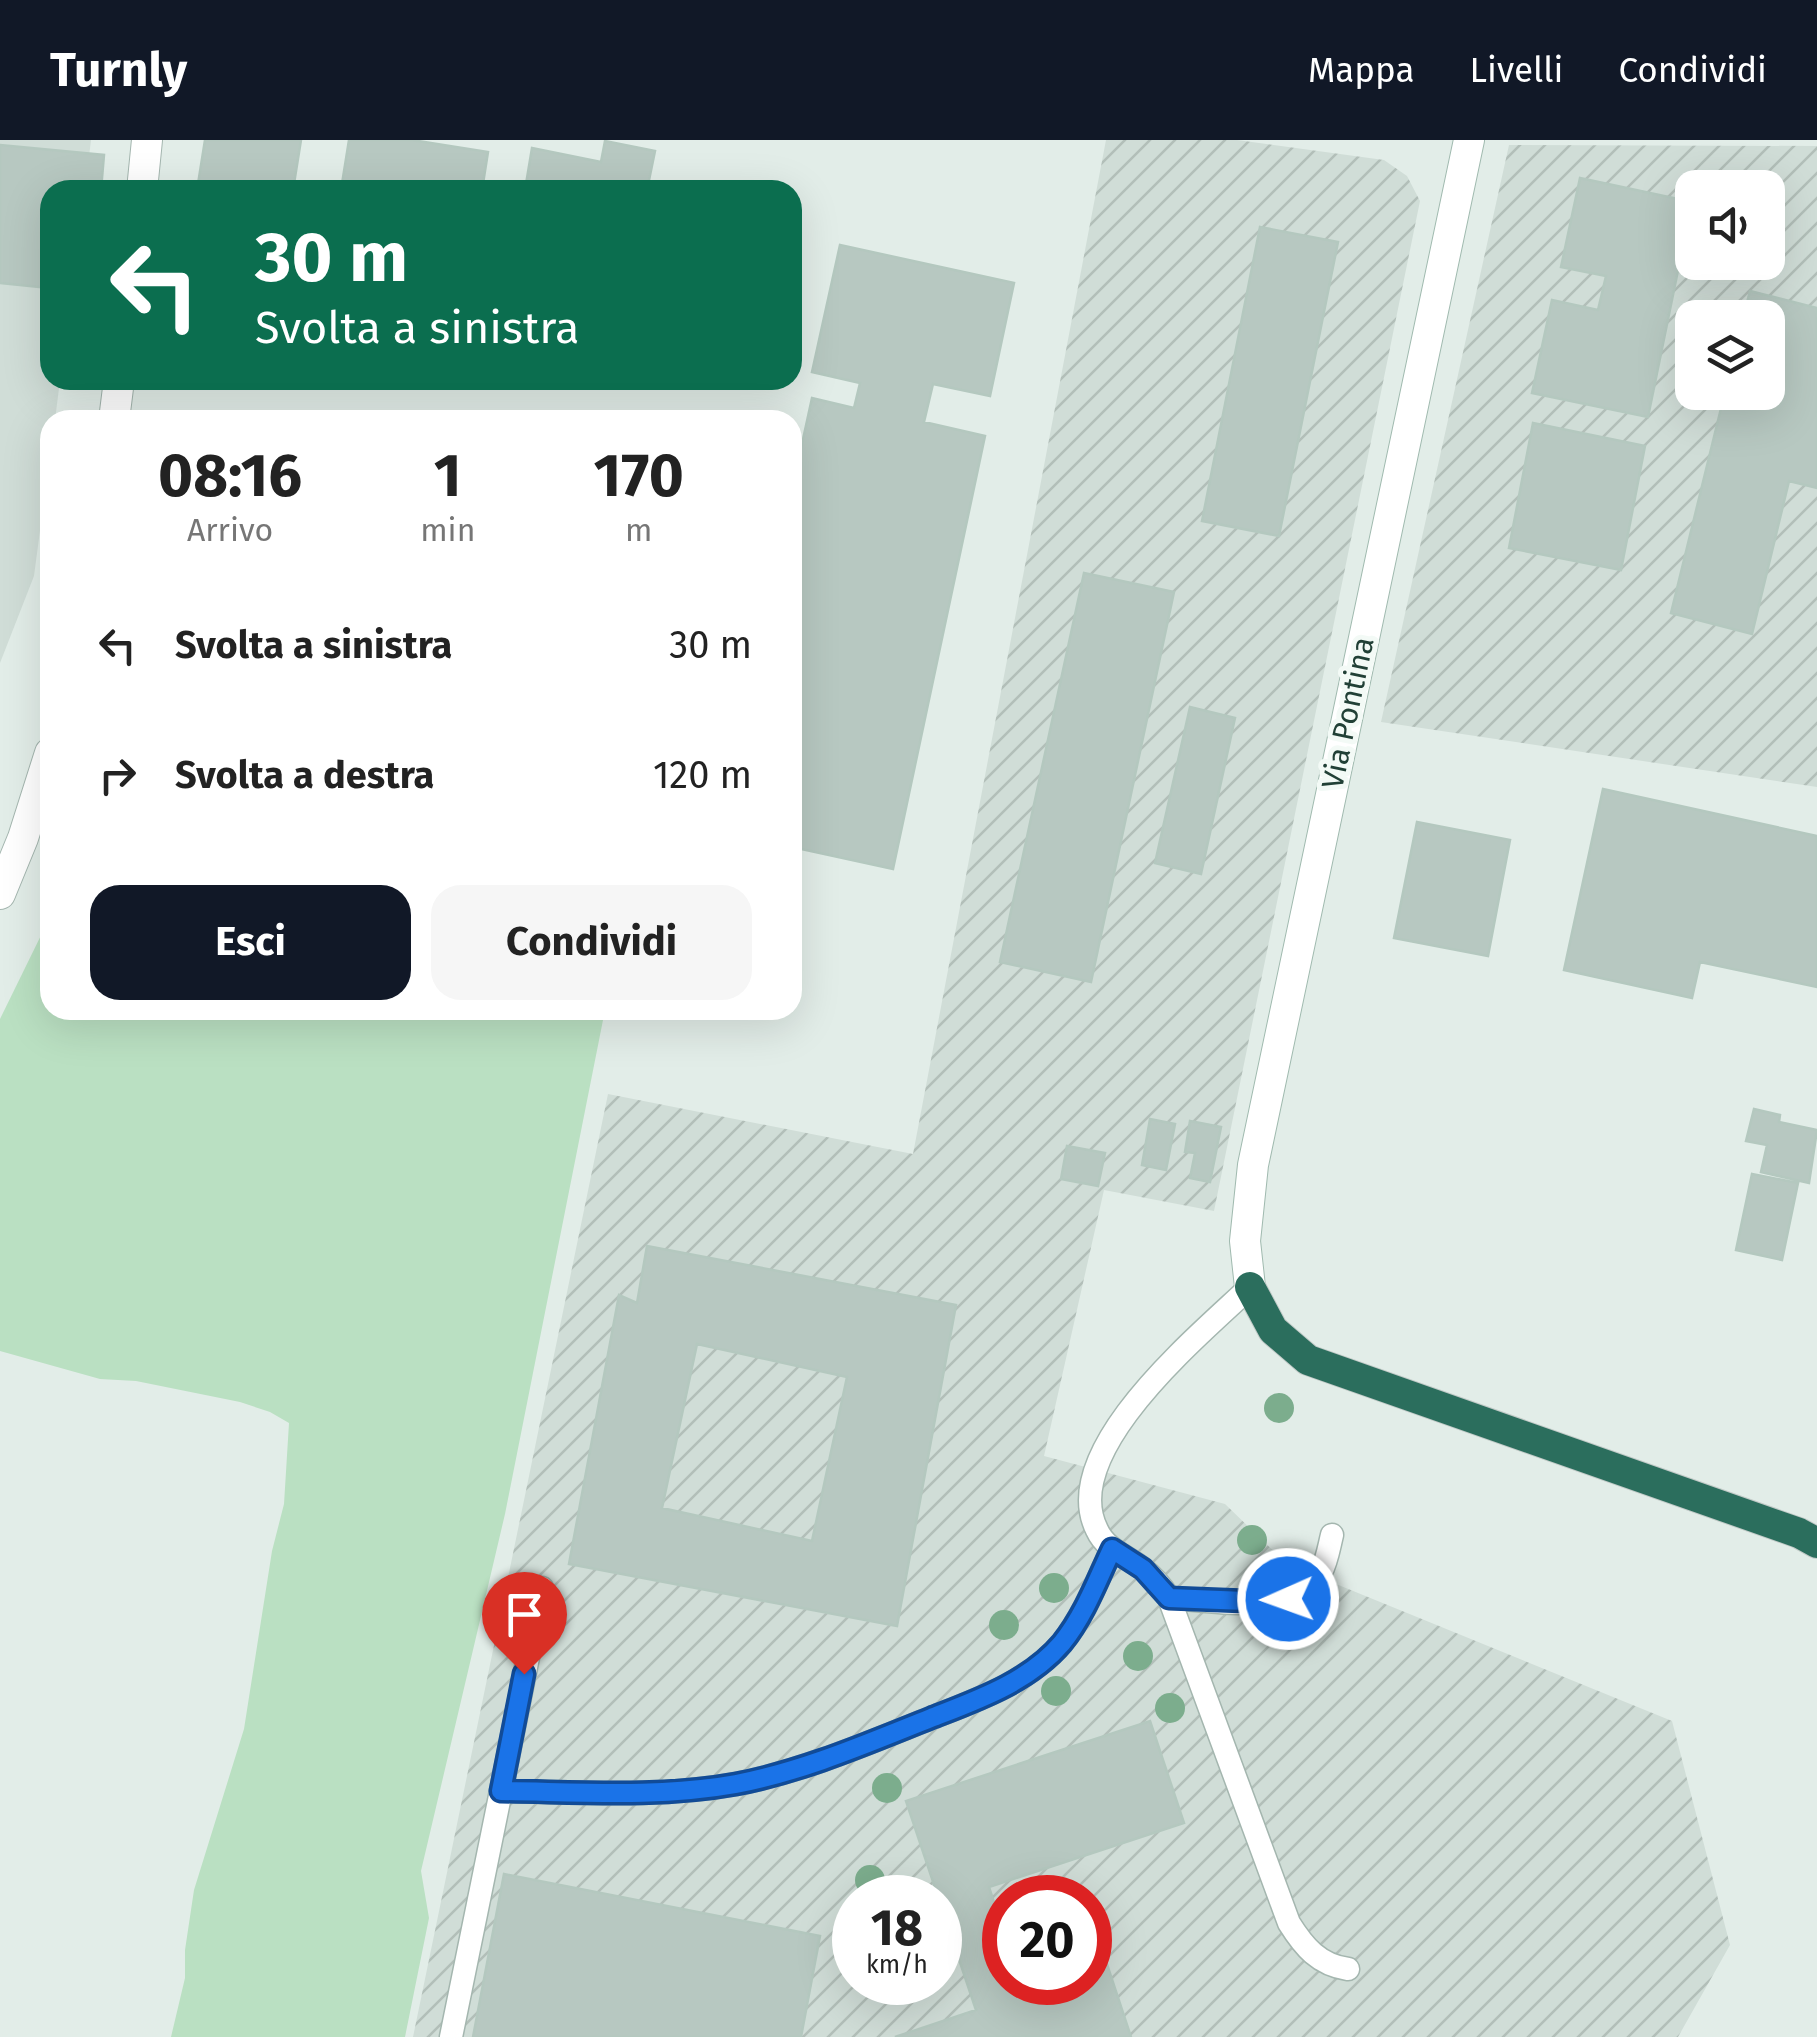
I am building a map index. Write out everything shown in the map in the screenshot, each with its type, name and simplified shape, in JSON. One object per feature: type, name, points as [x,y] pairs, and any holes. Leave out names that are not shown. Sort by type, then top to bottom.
[{"type":"highway","points":[[1250,1288],[1273,1330],[1308,1360],[1817,1542]]},
{"type":"street","points":[[143,180],[147,140]]},
{"type":"street","name":"Via Pontina","points":[[1250,1288],[1245,1241],[1253,1166],[1468,140]]},
{"type":"street","points":[[0,894],[40,784]]},
{"type":"lane","points":[[1250,1288],[1145,1388],[1102,1454],[1090,1502],[1096,1529],[1112,1549],[1143,1569],[1169,1598],[1289,1922],[1311,1954],[1336,1968],[1348,1969]]},
{"type":"lane","points":[[1169,1598],[1271,1602],[1303,1594],[1323,1569],[1332,1534]]},
{"type":"lane","points":[[501,1791],[680,1791],[739,1783],[821,1760],[927,1720],[1002,1688],[1048,1657],[1076,1622],[1112,1549]]},
{"type":"lane","points":[[451,2037],[542,1588]]},
{"type":"shaded area","points":[[0,140],[91,140],[86,180],[40,180],[40,390],[59,390],[56,410],[40,410],[40,531],[34,576],[0,663]]},
{"type":"shaded area","points":[[1106,140],[1237,140],[1384,160],[1407,176],[1420,201],[1214,1211],[1104,1190],[1044,1456],[1225,1504],[1287,1564],[1672,1721],[1730,1945],[1678,2037],[413,2037],[608,1094],[913,1154]]},
{"type":"shaded area","points":[[1509,145],[1817,146],[1817,787],[1381,722]]},
{"type":"green space","points":[[40,937],[40,1020],[603,1020],[505,1514],[421,1871],[429,1918],[405,2037],[171,2037],[185,1978],[194,1890],[244,1729],[272,1551],[284,1504],[289,1423],[240,1402],[136,1381],[100,1379],[0,1351],[0,1019]]},
{"type":"building","points":[[205,140],[301,140],[295,180],[199,180]]},
{"type":"building","points":[[349,140],[412,140],[488,152],[484,180],[343,180]]},
{"type":"building","points":[[605,141],[655,151],[649,180],[527,180],[532,148],[601,162]]},
{"type":"building","points":[[0,145],[104,155],[102,180],[40,180],[40,287],[0,283]]},
{"type":"building","points":[[1580,178],[1675,198],[1676,280],[1648,417],[1532,393],[1552,300],[1598,310],[1606,276],[1561,267]]},
{"type":"building","points":[[1260,227],[1338,242],[1279,536],[1202,521]]},
{"type":"building","points":[[840,245],[1014,283],[990,396],[933,384],[924,422],[985,436],[893,869],[802,849],[802,444],[812,398],[854,408],[860,383],[812,372]]},
{"type":"building","points":[[1750,291],[1817,308],[1817,488],[1789,481],[1752,634],[1671,613],[1721,410],[1785,410],[1785,300],[1748,300]]},
{"type":"building","points":[[1533,423],[1645,446],[1621,570],[1509,548]]},
{"type":"building","points":[[1084,573],[1174,592],[1091,982],[1000,962]]},
{"type":"building","points":[[1190,707],[1235,718],[1201,874],[1155,863]]},
{"type":"building","points":[[1603,789],[1817,836],[1817,987],[1700,962],[1692,998],[1564,970]]},
{"type":"building","points":[[1417,822],[1510,840],[1488,956],[1394,938]]},
{"type":"building","points":[[1754,1109],[1780,1115],[1779,1122],[1817,1130],[1809,1183],[1761,1172],[1767,1145],[1746,1141]]},
{"type":"building","points":[[1150,1119],[1175,1124],[1166,1170],[1142,1165]]},
{"type":"building","points":[[1190,1121],[1221,1127],[1210,1182],[1190,1178],[1195,1153],[1185,1152]]},
{"type":"building","points":[[1067,1146],[1105,1153],[1098,1186],[1061,1179]]},
{"type":"building","points":[[1752,1174],[1798,1183],[1782,1260],[1736,1250]]},
{"type":"building","points":[[647,1246],[956,1305],[897,1626],[569,1564],[619,1295],[637,1303]],"holes":[[[697,1344],[847,1377],[812,1541],[662,1508]]]},
{"type":"building","points":[[1150,1721],[1184,1823],[1026,1875],[982,1875],[982,2005],[1112,2005],[1112,1979],[1131,2037],[895,2037],[976,2010],[962,1968],[962,1875],[931,1875],[906,1801]]},
{"type":"building","points":[[504,1874],[820,1936],[801,2037],[473,2037]]},
{"type":"route","points":[[524,1674],[501,1791],[680,1791],[739,1783],[794,1769],[944,1713],[1020,1678],[1062,1643],[1112,1549],[1143,1569],[1169,1598],[1271,1602],[1288,1599]]}]
